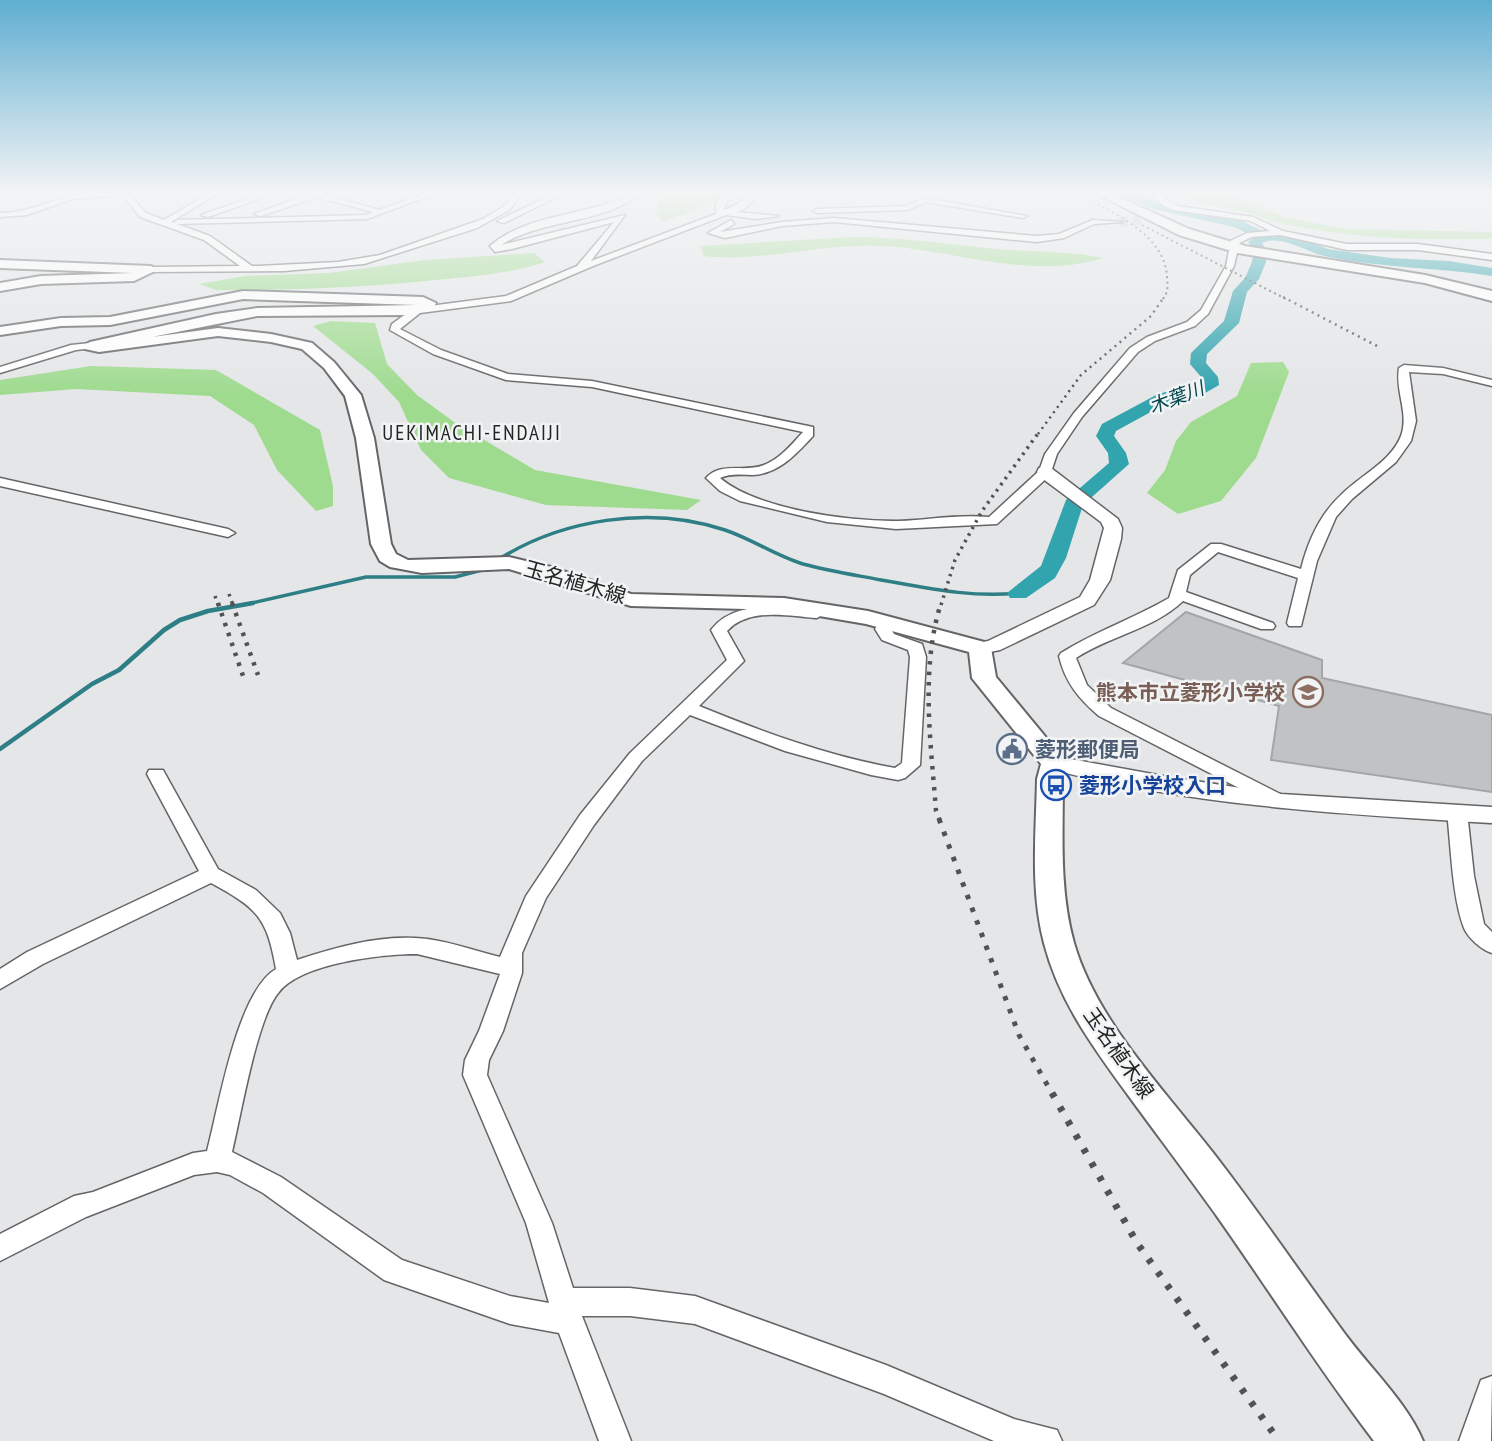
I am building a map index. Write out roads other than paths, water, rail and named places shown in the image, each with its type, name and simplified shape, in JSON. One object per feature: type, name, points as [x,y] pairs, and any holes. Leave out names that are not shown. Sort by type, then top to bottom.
[{"type":"main road","points":[[1300,259],[1415,277],[1492,296]]},
{"type":"main road","points":[[0,264],[151,270]]},
{"type":"main road","points":[[0,287],[41,280],[134,277],[151,270]]},
{"type":"main road","points":[[0,331],[37,324],[110,321],[243,295],[401,299],[429,303],[417,310],[257,312],[216,318],[90,346]]},
{"type":"main road","name":"玉名植木線","points":[[90,346],[99,348],[218,331],[307,346],[330,365],[354,395],[365,438],[381,544],[390,559],[397,563],[412,566],[491,562],[514,565],[552,573],[606,596],[631,600],[752,601],[842,614],[980,648]]},
{"type":"main road","points":[[980,648],[984,678],[1054,763]]},
{"type":"main road","name":"玉名植木線","points":[[1054,763],[1050,779],[1049,878],[1054,918],[1059,943],[1093,1022],[1232,1207],[1342,1366],[1401,1441]]},
{"type":"street","points":[[237,259],[248,267]]},
{"type":"street","points":[[151,270],[202,266],[308,267],[368,259]]},
{"type":"street","points":[[579,268],[586,259]]},
{"type":"street","points":[[603,259],[499,302],[417,310],[396,326],[395,330],[437,352],[506,377],[592,384],[655,400],[804,427],[809,433],[776,464],[764,470],[716,474],[712,478],[716,484],[748,502],[769,508],[869,524],[964,518],[992,521],[1045,472],[1051,454],[1108,377],[1134,351],[1151,339],[1198,321],[1231,259]]},
{"type":"street","points":[[0,370],[75,347],[90,346]]},
{"type":"street","points":[[1294,623],[1316,541],[1340,503],[1396,455],[1405,440],[1410,414],[1402,380],[1404,368],[1443,372],[1492,383]]},
{"type":"street","points":[[980,648],[993,646],[1087,601],[1100,580],[1112,539],[1113,528],[1109,519],[1045,472]]},
{"type":"street","points":[[0,482],[228,533]]},
{"type":"street","points":[[1281,802],[1182,750],[1129,726],[1095,704],[1076,684],[1067,656],[1089,642],[1139,622],[1176,600],[1183,573],[1216,547],[1307,576]]},
{"type":"street","points":[[1178,594],[1267,626]]},
{"type":"street","points":[[615,1441],[566,1312],[539,1223],[475,1075],[477,1060],[491,1031],[511,968],[512,953],[536,896],[587,820],[636,757],[736,661],[719,631],[725,621],[738,616],[771,611],[842,614]]},
{"type":"street","points":[[689,708],[819,757],[898,774],[911,765],[918,657],[916,647],[888,637],[883,629],[886,624]]},
{"type":"street","points":[[1054,763],[1168,785],[1281,802],[1492,815]]},
{"type":"street","points":[[156,774],[211,874],[241,890],[270,915],[278,928],[288,971]]},
{"type":"street","points":[[1457,812],[1464,876],[1474,927],[1492,945]]},
{"type":"street","points":[[0,980],[35,958],[211,874]]},
{"type":"street","points":[[217,1161],[254,1014],[275,980],[288,971],[389,947],[416,946],[511,968]]},
{"type":"street","points":[[1,1244],[83,1205],[93,1204],[193,1164],[217,1161],[235,1164],[272,1185],[394,1271],[510,1310],[566,1312],[630,1302],[695,1310],[886,1380],[1014,1434],[1046,1441]]},
{"type":"street","points":[[1475,1441],[1492,1391]]},
{"type":"waterway","name":"木葉川","points":[[1018,593],[1047,574],[1059,549],[1072,506],[1078,498],[1119,464],[1117,453],[1105,436],[1108,428],[1164,398],[1194,392],[1211,385],[1210,377],[1198,364],[1199,353],[1231,323],[1240,291],[1252,279],[1259,259]]},
{"type":"waterway","points":[[1372,259],[1449,265],[1492,272]]},
{"type":"waterway","points":[[496,561],[521,547],[577,526],[607,520],[667,518],[725,530],[793,561],[822,569],[950,591],[1018,593]]},
{"type":"waterway","points":[[247,604],[366,577],[455,577],[486,569]]},
{"type":"waterway","points":[[247,604],[253,603]]},
{"type":"waterway","points":[[0,749],[92,684],[119,670],[164,630],[180,620],[208,611],[247,604]]},
{"type":"waterway","points":[[243,605],[247,604]]},
{"type":"railway","points":[[1163,259],[1167,278],[1163,299]]},
{"type":"railway","points":[[1209,259],[1286,299]]},
{"type":"railway","points":[[1038,434],[1081,375],[1151,316],[1164,297]]},
{"type":"railway","points":[[1283,297],[1379,347]]},
{"type":"railway","points":[[941,605],[955,560],[982,511],[1039,432]]},
{"type":"railway","points":[[229,594],[233,605]]},
{"type":"railway","points":[[215,596],[218,605]]},
{"type":"railway","points":[[218,603],[243,676]]},
{"type":"railway","points":[[232,603],[258,675]]},
{"type":"railway","points":[[940,821],[936,811],[929,680],[941,603]]},
{"type":"railway","points":[[939,819],[1019,1035],[1053,1095]]},
{"type":"railway","points":[[1052,1093],[1137,1243],[1279,1441]]},
{"type":"place","name":"熊本市立菱形小学校","points":[[1308,692]]},
{"type":"place","name":"菱形郵便局","points":[[1012,749]]},
{"type":"place","name":"菱形小学校入口","points":[[1056,785]]},
{"type":"district","name":"UEKIMACHI-ENDAIJI","points":[[472,432]]}]
